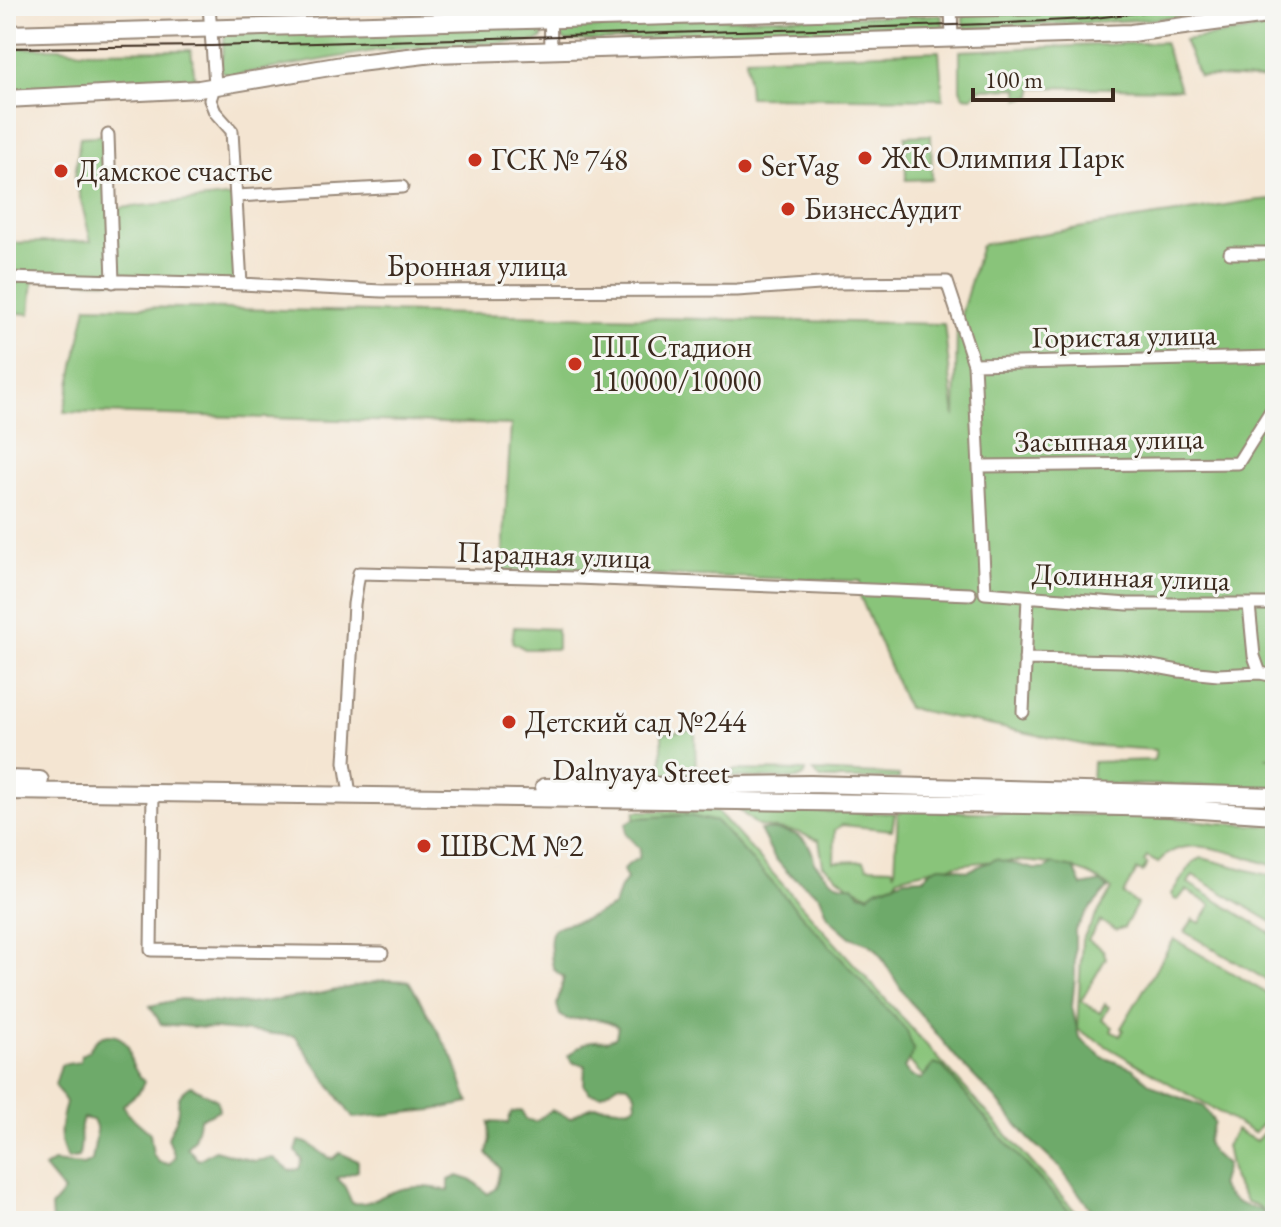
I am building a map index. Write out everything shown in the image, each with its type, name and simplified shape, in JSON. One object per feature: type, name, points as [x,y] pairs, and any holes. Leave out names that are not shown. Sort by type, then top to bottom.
[{"type":"main road","points":[[6,34],[211,29],[550,13],[1040,6]]},
{"type":"main road","points":[[6,99],[199,89],[215,84],[433,54],[1131,33],[1275,14]]},
{"type":"main road","name":"Dalnyaya Street","points":[[6,779],[350,790],[1170,808],[1275,815]]},
{"type":"main road","name":"Dalnyaya Street","points":[[6,791],[810,784],[1275,796]]},
{"type":"street","points":[[209,6],[215,84],[210,100],[215,112],[232,131],[241,284]]},
{"type":"street","points":[[952,8],[952,39]]},
{"type":"street","points":[[550,13],[551,50]]},
{"type":"street","points":[[108,135],[113,282]]},
{"type":"street","points":[[236,196],[402,187]]},
{"type":"street","points":[[1230,253],[1275,253]]},
{"type":"street","name":"Бронная улица","points":[[6,278],[382,291],[737,290],[834,283],[947,282],[974,364]]},
{"type":"street","name":"Гористая улица","points":[[974,364],[1275,357]]},
{"type":"street","points":[[974,364],[980,466]]},
{"type":"street","name":"Засыпная улица","points":[[980,466],[1238,463],[1275,404]]},
{"type":"street","name":"Долинная улица","points":[[980,466],[985,593],[1128,604],[1275,604]]},
{"type":"street","name":"Парадная улица","points":[[350,790],[345,762],[354,604],[359,573],[577,578],[970,594]]},
{"type":"street","points":[[1023,712],[1028,597]]},
{"type":"street","points":[[1249,605],[1254,656],[1260,673]]},
{"type":"street","points":[[1025,659],[1124,661],[1218,675],[1260,673],[1275,676]]},
{"type":"street","points":[[153,792],[151,950],[382,953]]},
{"type":"green space","points":[[1260,6],[1156,19],[967,29],[963,21],[968,9]]},
{"type":"green space","points":[[941,15],[944,27],[939,31],[566,41],[560,37],[561,25],[585,25],[585,28],[634,26],[658,20]]},
{"type":"green space","points":[[540,24],[542,39],[537,41],[380,50],[229,76],[220,70],[225,34]]},
{"type":"green space","points":[[1275,27],[1275,80],[1199,76],[1184,40]]},
{"type":"green space","points":[[1164,42],[1180,89],[1033,87],[1033,96],[1019,99],[1018,88],[979,89],[972,97],[963,96],[960,89],[960,51]]},
{"type":"green space","points":[[6,50],[191,50],[195,80],[129,88],[6,90]]},
{"type":"green space","points":[[939,51],[943,99],[749,97],[746,58]]},
{"type":"green space","points":[[108,135],[111,209],[236,196],[241,284],[33,280],[30,314],[6,312],[6,243],[91,241],[75,177],[80,137]]},
{"type":"green space","points":[[931,135],[932,179],[906,180],[905,136]]},
{"type":"green space","points":[[1275,199],[1275,757],[1265,757],[1275,759],[1275,787],[1092,784],[1093,762],[1154,760],[1156,750],[1085,745],[907,708],[860,596],[860,581],[502,570],[511,425],[64,412],[87,306],[944,324],[955,418],[957,329],[981,245],[1240,202]]},
{"type":"green space","points":[[514,627],[557,629],[557,649],[525,649],[512,642]]},
{"type":"green space","points":[[695,730],[696,775],[662,775],[662,733]]},
{"type":"green space","points":[[733,770],[806,771],[804,776],[797,779],[733,777]]},
{"type":"green space","points":[[813,771],[899,775],[899,779],[821,779]]},
{"type":"green space","points":[[739,810],[895,813],[892,830],[842,825],[835,830],[834,862],[864,861],[867,867],[893,868],[895,873],[898,810],[1167,817],[1275,826],[1275,866],[1214,848],[1182,848],[1169,853],[1158,863],[1147,857],[1143,872],[1137,870],[1123,894],[1137,904],[1124,928],[1116,930],[1100,921],[1088,940],[1103,950],[1106,958],[1081,1001],[1100,1013],[1105,1004],[1109,1007],[1102,1020],[1120,1036],[1121,1028],[1174,939],[1275,998],[1275,1110],[1254,1133],[1077,1029],[1082,940],[1112,889],[1092,876],[1039,863],[967,864],[897,878],[897,882],[870,895],[848,885],[823,865],[819,840],[797,832],[758,826]]},
{"type":"green space","points":[[635,811],[717,811],[1084,1221],[1056,1221],[706,840],[634,835]]},
{"type":"green space","points":[[685,815],[717,822],[907,1031],[914,1051],[904,1068],[911,1076],[921,1079],[934,1064],[943,1067],[1000,1136],[1078,1221],[52,1221],[51,1207],[64,1192],[44,1168],[53,1162],[83,1165],[92,1161],[97,1130],[93,1120],[83,1118],[78,1157],[68,1159],[61,1138],[66,1102],[55,1085],[61,1065],[80,1062],[81,1055],[107,1035],[124,1041],[133,1066],[144,1082],[139,1092],[123,1105],[127,1113],[150,1133],[153,1154],[159,1162],[169,1164],[175,1157],[168,1138],[178,1114],[179,1098],[191,1086],[217,1100],[219,1110],[200,1119],[194,1139],[187,1147],[198,1160],[215,1150],[254,1161],[274,1158],[290,1171],[299,1169],[302,1160],[296,1151],[299,1141],[304,1142],[333,1159],[340,1153],[358,1161],[358,1171],[337,1178],[344,1185],[352,1203],[367,1202],[397,1190],[412,1188],[449,1191],[449,1180],[458,1176],[473,1181],[488,1194],[496,1188],[500,1168],[487,1153],[489,1122],[508,1123],[511,1113],[521,1110],[526,1119],[535,1122],[551,1110],[570,1118],[591,1107],[625,1108],[636,1105],[635,1094],[628,1085],[618,1084],[601,1095],[590,1093],[584,1086],[585,1065],[574,1063],[568,1056],[588,1042],[616,1037],[618,1027],[601,1020],[568,1020],[560,1015],[557,1005],[564,977],[553,967],[551,936],[559,926],[614,906],[620,887],[627,879],[623,870],[639,858],[640,849],[626,834],[626,824],[635,818]]},
{"type":"green space","points":[[760,830],[779,830],[803,839],[812,852],[814,862],[827,876],[835,882],[853,885],[860,893],[869,895],[905,879],[925,878],[939,866],[968,871],[996,859],[1034,869],[1044,869],[1053,864],[1074,868],[1082,886],[1101,882],[1108,888],[1075,930],[1072,1007],[1079,1037],[1102,1057],[1132,1068],[1165,1092],[1203,1106],[1214,1122],[1207,1142],[1211,1151],[1226,1165],[1220,1186],[1237,1202],[1260,1209],[1266,1221],[1112,1221],[1090,1208],[1059,1167],[1028,1138],[906,997],[877,950],[850,937],[834,923],[820,896],[787,872],[774,857]]},
{"type":"green space","points":[[1202,858],[1275,877],[1275,924],[1193,875],[1188,883],[1275,936],[1275,985],[1185,932],[1193,919],[1200,923],[1211,905],[1186,890],[1178,900],[1171,894],[1193,862]]},
{"type":"green space","points":[[385,980],[409,981],[453,1058],[469,1103],[353,1118],[295,1036],[161,1024],[150,1006],[181,999],[248,1004]]},
{"type":"green space","points":[[1275,1120],[1275,1220],[1258,1206],[1247,1202],[1233,1180],[1226,1146],[1236,1130],[1256,1141]]},
{"type":"tram line","points":[[6,48],[212,46],[988,24],[1086,19],[1195,6]]},
{"type":"place","name":"ЖК Олимпия Парк","points":[[865,158]]},
{"type":"place","name":"ГСК № 748","points":[[475,160]]},
{"type":"place","name":"SerVag","points":[[745,166]]},
{"type":"place","name":"Дамское счастье","points":[[61,171]]},
{"type":"place","name":"БизнесАудит","points":[[788,209]]},
{"type":"place","name":"ПП Стадион 110000/10000","points":[[575,364]]},
{"type":"place","name":"Детский сад №244","points":[[509,722]]},
{"type":"place","name":"ШВСМ №2","points":[[424,846]]}]
